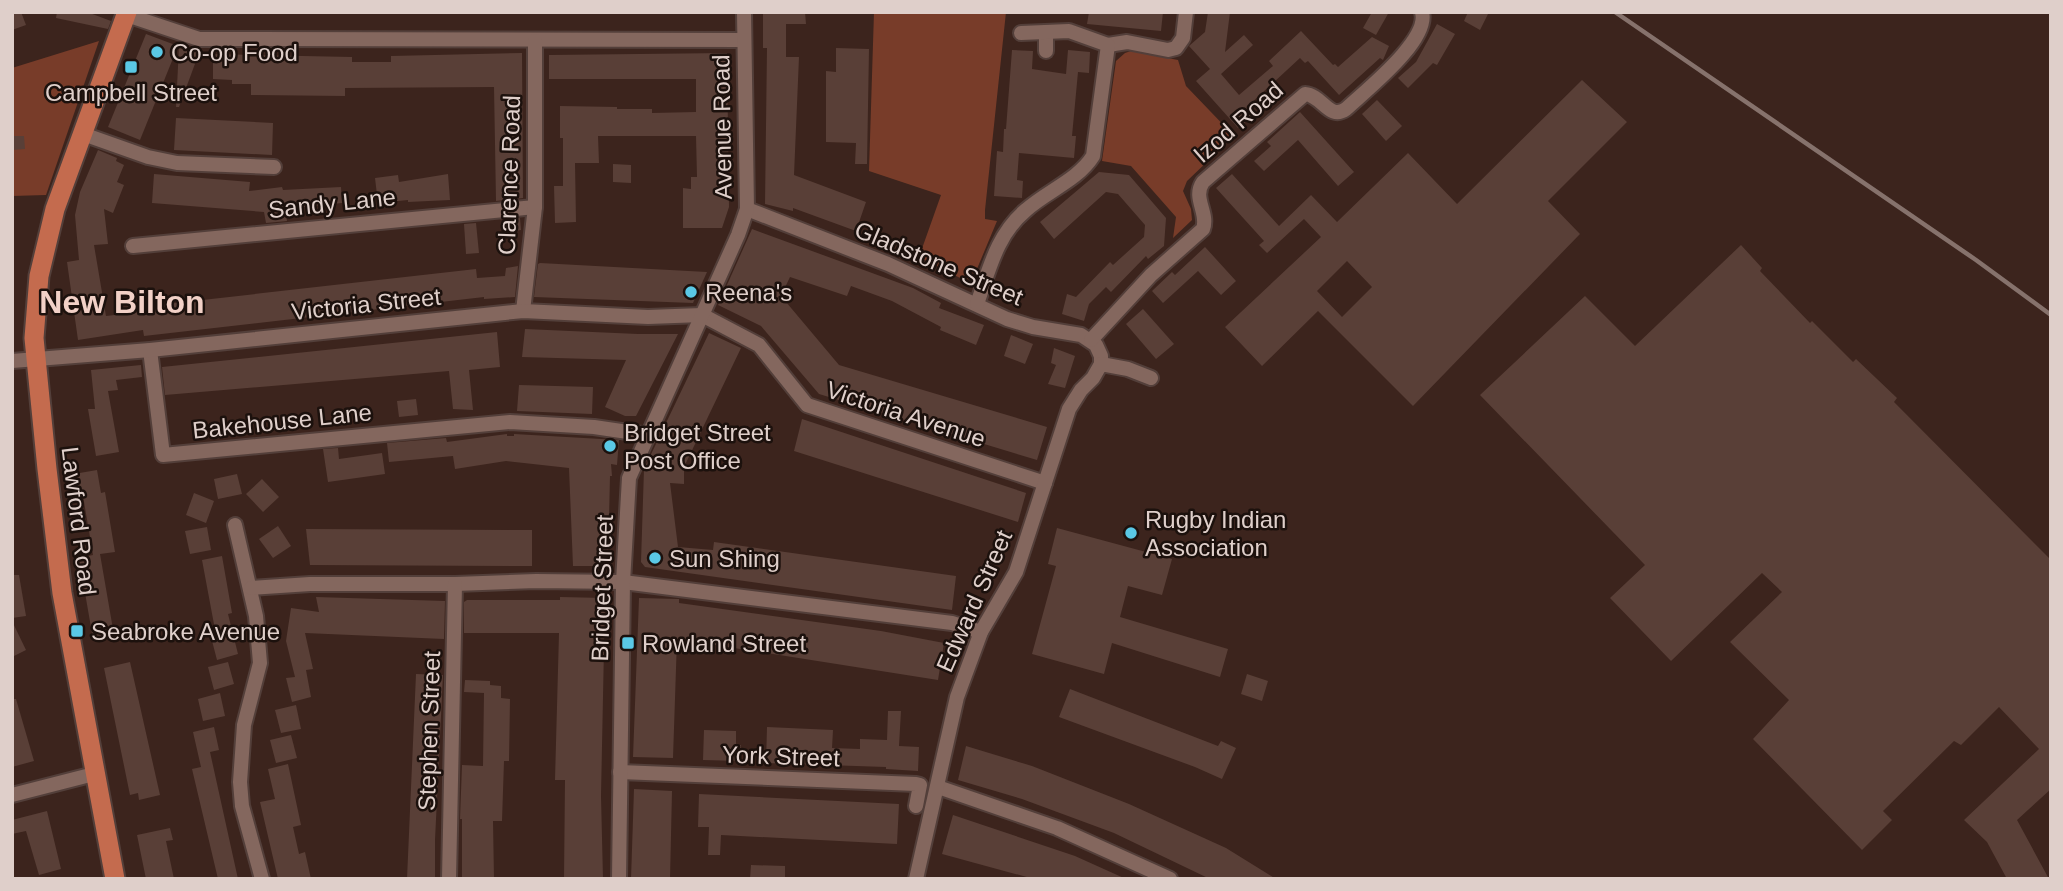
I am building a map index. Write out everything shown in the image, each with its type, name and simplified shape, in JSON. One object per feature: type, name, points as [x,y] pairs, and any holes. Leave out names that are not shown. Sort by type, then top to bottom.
[{"type":"main road","name":"Lawford Road","points":[[115,879],[62,593],[35,360],[39,276],[55,209],[127,13]]},
{"type":"street","name":"Avenue Road","points":[[702,315],[747,209],[744,12]]},
{"type":"street","points":[[1021,33],[1069,31],[1108,45],[1127,42],[1168,50],[1176,48],[1182,38],[1186,12]]},
{"type":"street","name":"Izod Road","points":[[1091,340],[1151,275],[1203,229],[1205,222],[1198,194],[1203,182],[1305,94],[1316,97],[1334,113],[1346,109],[1413,44],[1423,25],[1422,12]]},
{"type":"street","points":[[127,13],[200,38],[744,40]]},
{"type":"street","points":[[1046,32],[1046,51]]},
{"type":"street","name":"Clarence Road","points":[[523,311],[536,207],[535,41]]},
{"type":"street","points":[[977,304],[1003,234],[1025,210],[1082,170],[1093,156],[1108,45]]},
{"type":"street","points":[[83,134],[148,158],[177,163],[274,167]]},
{"type":"street","name":"Sandy Lane","points":[[133,246],[536,207]]},
{"type":"street","name":"Gladstone Street","points":[[747,209],[888,264],[1007,319],[1033,327],[1081,335],[1091,340]]},
{"type":"street","name":"Victoria Street","points":[[12,361],[150,350],[523,311],[648,317],[702,315]]},
{"type":"street","name":"Bridget Street","points":[[619,879],[622,582],[629,478],[702,315]]},
{"type":"street","name":"Victoria Avenue","points":[[702,315],[759,345],[807,405],[1045,483]]},
{"type":"street","points":[[1091,340],[1100,351],[1101,364],[1128,369],[1151,378]]},
{"type":"street","name":"Bakehouse Lane","points":[[150,350],[163,455],[510,422],[594,427],[648,435]]},
{"type":"street","name":"Edward Street","points":[[916,879],[957,697],[981,632],[1016,572],[1069,409],[1101,364]]},
{"type":"street","points":[[235,525],[251,588],[260,663],[244,725],[240,782],[242,806],[262,879]]},
{"type":"street","points":[[251,588],[310,584],[622,582],[951,623],[981,632]]},
{"type":"street","name":"Stephen Street","points":[[449,879],[455,584]]},
{"type":"street","name":"York Street","points":[[620,772],[916,784],[920,785],[916,806]]},
{"type":"street","points":[[12,795],[94,774]]},
{"type":"street","points":[[938,788],[1057,828],[1170,879]]},
{"type":"shaded area","points":[[874,12],[1006,12],[985,210],[985,219],[997,221],[974,276],[964,280],[919,257],[941,195],[869,171]]},
{"type":"shaded area","points":[[99,41],[46,195],[12,196],[12,68]]},
{"type":"shaded area","points":[[1131,51],[1178,60],[1186,86],[1234,136],[1187,181],[1183,191],[1191,209],[1192,220],[1173,238],[1176,217],[1131,166],[1102,161],[1116,61]]},
{"type":"building","points":[[12,12],[21,12],[26,25],[12,30]]},
{"type":"building","points":[[57,12],[87,12],[111,21],[108,29],[56,18]]},
{"type":"building","points":[[763,12],[805,12],[806,24],[786,24],[786,57],[799,57],[794,175],[866,202],[856,231],[793,208],[793,211],[765,204],[767,48],[763,48]]},
{"type":"building","points":[[1089,12],[1163,12],[1161,31],[1087,24]]},
{"type":"building","points":[[1208,12],[1230,12],[1225,52],[1244,35],[1253,45],[1221,74],[1239,95],[1273,66],[1269,61],[1301,31],[1338,67],[1372,37],[1389,46],[1383,60],[1380,58],[1339,95],[1308,61],[1305,63],[1300,58],[1249,105],[1256,113],[1238,128],[1196,81],[1210,69],[1189,46],[1205,32]]},
{"type":"building","points":[[1372,12],[1389,12],[1376,35],[1363,28]]},
{"type":"building","points":[[1468,12],[1489,12],[1480,30],[1464,21]]},
{"type":"building","points":[[1437,24],[1455,34],[1437,65],[1433,63],[1408,88],[1398,78],[1416,62]]},
{"type":"building","points":[[146,34],[178,46],[140,140],[108,127]]},
{"type":"building","points":[[179,46],[199,53],[179,107],[176,107]]},
{"type":"building","points":[[836,48],[869,49],[867,164],[855,164],[856,143],[826,142],[826,71],[836,72]]},
{"type":"building","points":[[1012,50],[1033,51],[1032,69],[1066,74],[1068,50],[1090,52],[1089,73],[1078,72],[1072,136],[1076,136],[1074,158],[1019,153],[1017,180],[1023,181],[1022,198],[994,196],[997,151],[1003,152],[1006,129]]},
{"type":"building","points":[[522,53],[523,198],[496,201],[494,87],[345,88],[345,96],[251,95],[251,84],[232,84],[232,80],[213,79],[213,54],[352,57],[352,62],[391,62],[391,56]]},
{"type":"building","points":[[727,53],[729,207],[722,228],[683,228],[683,188],[691,189],[691,177],[697,177],[696,136],[598,136],[599,163],[575,163],[576,222],[555,223],[554,186],[563,186],[560,106],[652,109],[652,113],[696,112],[696,79],[549,79],[549,55]]},
{"type":"building","points":[[1582,80],[1627,122],[1548,201],[1580,234],[1413,406],[1318,311],[1262,366],[1225,327],[1321,237],[1304,219],[1267,253],[1259,245],[1264,241],[1216,188],[1232,174],[1279,226],[1311,195],[1337,222],[1408,153],[1457,204]],"holes":[[[1347,261],[1372,287],[1342,317],[1317,291]]]},
{"type":"building","points":[[1377,100],[1402,126],[1386,141],[1362,114]]},
{"type":"building","points":[[1300,112],[1354,172],[1338,186],[1298,140],[1264,171],[1254,161],[1271,146],[1267,142]]},
{"type":"building","points":[[176,118],[273,123],[272,155],[174,150]]},
{"type":"building","points":[[12,136],[24,136],[25,149],[12,150]]},
{"type":"building","points":[[98,150],[117,158],[116,161],[124,165],[117,182],[124,185],[113,213],[104,209],[108,244],[94,245],[106,316],[141,312],[140,307],[476,269],[477,278],[505,276],[506,268],[518,266],[515,297],[484,297],[144,336],[143,330],[78,340],[67,262],[79,260],[75,215],[80,192]]},
{"type":"building","points":[[613,164],[631,165],[631,183],[613,182]]},
{"type":"building","points":[[1099,172],[1129,175],[1166,218],[1164,246],[1148,259],[1146,256],[1111,292],[1106,287],[1089,304],[1084,321],[1062,314],[1067,294],[1076,297],[1110,262],[1113,265],[1144,237],[1145,225],[1118,194],[1106,192],[1054,239],[1040,222]]},
{"type":"building","points":[[154,174],[250,182],[249,191],[282,187],[283,190],[341,187],[342,203],[285,209],[287,221],[266,223],[264,212],[152,203]]},
{"type":"building","points":[[448,174],[450,200],[378,203],[375,178],[398,175],[399,182]]},
{"type":"building","points":[[520,218],[521,230],[507,232],[505,220]]},
{"type":"building","points":[[476,223],[479,253],[466,254],[464,224]]},
{"type":"building","points":[[752,229],[913,288],[941,303],[939,308],[984,325],[976,345],[940,330],[941,327],[892,301],[851,286],[847,296],[790,277],[781,296],[839,365],[1047,427],[1037,460],[819,394],[761,326],[718,305]]},
{"type":"building","points":[[1741,245],[1762,268],[1760,271],[1810,323],[1812,321],[1853,362],[1856,359],[1897,398],[1894,402],[2051,560],[2051,789],[2017,820],[2049,879],[2007,879],[1987,842],[1964,820],[2039,749],[1999,707],[1961,745],[1954,741],[1883,811],[1892,820],[1862,850],[1753,739],[1789,700],[1730,642],[1782,592],[1762,573],[1671,661],[1610,598],[1645,565],[1480,395],[1585,296],[1635,346]]},
{"type":"building","points":[[1205,247],[1236,281],[1221,295],[1198,271],[1163,303],[1152,291],[1172,272],[1175,275]]},
{"type":"building","points":[[538,264],[707,272],[693,303],[534,297]]},
{"type":"building","points":[[1143,309],[1174,344],[1156,359],[1126,324]]},
{"type":"building","points":[[525,329],[678,334],[636,416],[625,416],[605,407],[626,360],[522,357]]},
{"type":"building","points":[[497,332],[500,367],[469,370],[473,410],[453,409],[449,371],[165,395],[162,367]]},
{"type":"building","points":[[709,333],[741,348],[684,467],[684,484],[670,483],[678,547],[713,550],[714,542],[956,576],[952,610],[645,567],[641,562],[644,469]]},
{"type":"building","points":[[1011,335],[1033,344],[1025,364],[1004,356]]},
{"type":"building","points":[[1054,348],[1075,356],[1065,388],[1048,384],[1056,365],[1051,363]]},
{"type":"building","points":[[141,365],[142,377],[116,380],[118,390],[108,391],[119,452],[96,456],[88,409],[95,409],[91,370]]},
{"type":"building","points":[[519,385],[593,387],[592,414],[517,411]]},
{"type":"building","points":[[416,399],[418,415],[399,417],[397,401]]},
{"type":"building","points":[[802,419],[1026,493],[1018,522],[794,451]]},
{"type":"building","points":[[507,434],[619,440],[617,465],[611,464],[608,562],[604,566],[573,566],[569,468],[506,461],[455,469],[453,456],[389,462],[387,443],[446,438],[447,442]]},
{"type":"building","points":[[338,448],[339,459],[382,453],[385,474],[328,482],[323,449]]},
{"type":"building","points":[[97,470],[101,493],[105,492],[115,552],[100,554],[114,635],[93,639],[79,558],[93,555],[83,496],[72,498],[68,475]]},
{"type":"building","points":[[237,474],[242,494],[218,499],[214,479]]},
{"type":"building","points":[[262,479],[279,497],[263,512],[246,494]]},
{"type":"building","points":[[194,493],[214,501],[206,523],[186,515]]},
{"type":"building","points":[[278,526],[291,546],[273,558],[259,539]]},
{"type":"building","points":[[207,527],[211,550],[190,554],[185,531]]},
{"type":"building","points":[[1057,528],[1172,559],[1162,595],[1128,586],[1120,617],[1228,649],[1220,677],[1112,643],[1104,674],[1032,654],[1056,566],[1048,564]]},
{"type":"building","points":[[306,529],[532,530],[532,566],[310,565]]},
{"type":"building","points":[[222,556],[232,613],[228,614],[238,654],[217,660],[211,637],[216,635],[202,560]]},
{"type":"building","points":[[12,575],[19,575],[26,616],[12,618]]},
{"type":"building","points":[[316,597],[445,601],[444,639],[305,633],[313,669],[306,670],[311,697],[292,702],[286,678],[295,677],[286,641],[291,608],[319,612]]},
{"type":"building","points":[[560,597],[605,598],[601,796],[603,879],[564,879],[565,780],[555,780],[559,633],[464,633],[464,602],[467,600],[560,600]]},
{"type":"building","points":[[639,598],[679,599],[679,603],[881,631],[944,643],[938,680],[677,639],[673,758],[633,757]]},
{"type":"building","points":[[12,621],[26,650],[12,657]]},
{"type":"building","points":[[130,662],[160,795],[139,800],[138,793],[130,795],[104,668]]},
{"type":"building","points":[[228,662],[234,684],[214,690],[208,667]]},
{"type":"building","points":[[416,674],[443,675],[435,879],[407,879]]},
{"type":"building","points":[[1247,674],[1268,681],[1262,701],[1241,694]]},
{"type":"building","points":[[465,680],[490,681],[490,685],[501,686],[501,698],[510,699],[509,761],[504,761],[502,821],[493,821],[494,879],[462,879],[462,765],[483,766],[484,693],[464,692]]},
{"type":"building","points":[[1070,689],[1218,746],[1221,741],[1236,748],[1222,779],[1059,717]]},
{"type":"building","points":[[220,693],[225,716],[203,721],[198,699]]},
{"type":"building","points":[[12,699],[16,699],[34,761],[12,767]]},
{"type":"building","points":[[296,705],[301,729],[281,733],[275,710]]},
{"type":"building","points":[[888,711],[901,711],[899,746],[919,747],[918,771],[886,767],[766,763],[767,727],[833,730],[832,748],[860,749],[860,739],[887,740]]},
{"type":"building","points":[[214,727],[219,750],[210,752],[238,879],[218,879],[192,769],[201,767],[193,732]]},
{"type":"building","points":[[704,730],[736,731],[736,745],[741,745],[740,761],[703,760]]},
{"type":"building","points":[[291,735],[297,758],[276,763],[270,740]]},
{"type":"building","points":[[966,746],[1032,766],[1129,804],[1226,848],[1276,879],[1210,879],[1114,833],[1022,799],[958,780]]},
{"type":"building","points":[[288,764],[301,825],[293,827],[299,854],[305,852],[311,879],[278,879],[260,802],[275,799],[268,769]]},
{"type":"building","points":[[634,789],[672,791],[670,879],[631,879]]},
{"type":"building","points":[[699,794],[899,804],[897,844],[721,835],[720,855],[708,855],[709,827],[698,827]]},
{"type":"building","points":[[47,811],[61,869],[39,875],[26,831],[12,834],[12,820]]},
{"type":"building","points":[[953,815],[1075,856],[1126,879],[1034,879],[942,854]]},
{"type":"building","points":[[170,828],[173,840],[166,841],[174,879],[146,879],[137,835]]},
{"type":"building","points":[[751,865],[785,866],[785,879],[750,879]]},
{"type":"railway","points":[[1615,12],[1976,260],[2051,315]]},
{"type":"place","name":"Co-op Food","points":[[157,52]]},
{"type":"place","name":"Campbell Street","points":[[131,67]]},
{"type":"place","name":"Reena's","points":[[691,292]]},
{"type":"place","name":"Bridget Street Post Office","points":[[610,446]]},
{"type":"place","name":"Rugby Indian Association","points":[[1131,533]]},
{"type":"place","name":"Sun Shing","points":[[655,558]]},
{"type":"place","name":"Seabroke Avenue","points":[[77,631]]},
{"type":"place","name":"Rowland Street","points":[[628,643]]},
{"type":"district","name":"New Bilton","points":[[122,302]]}]
